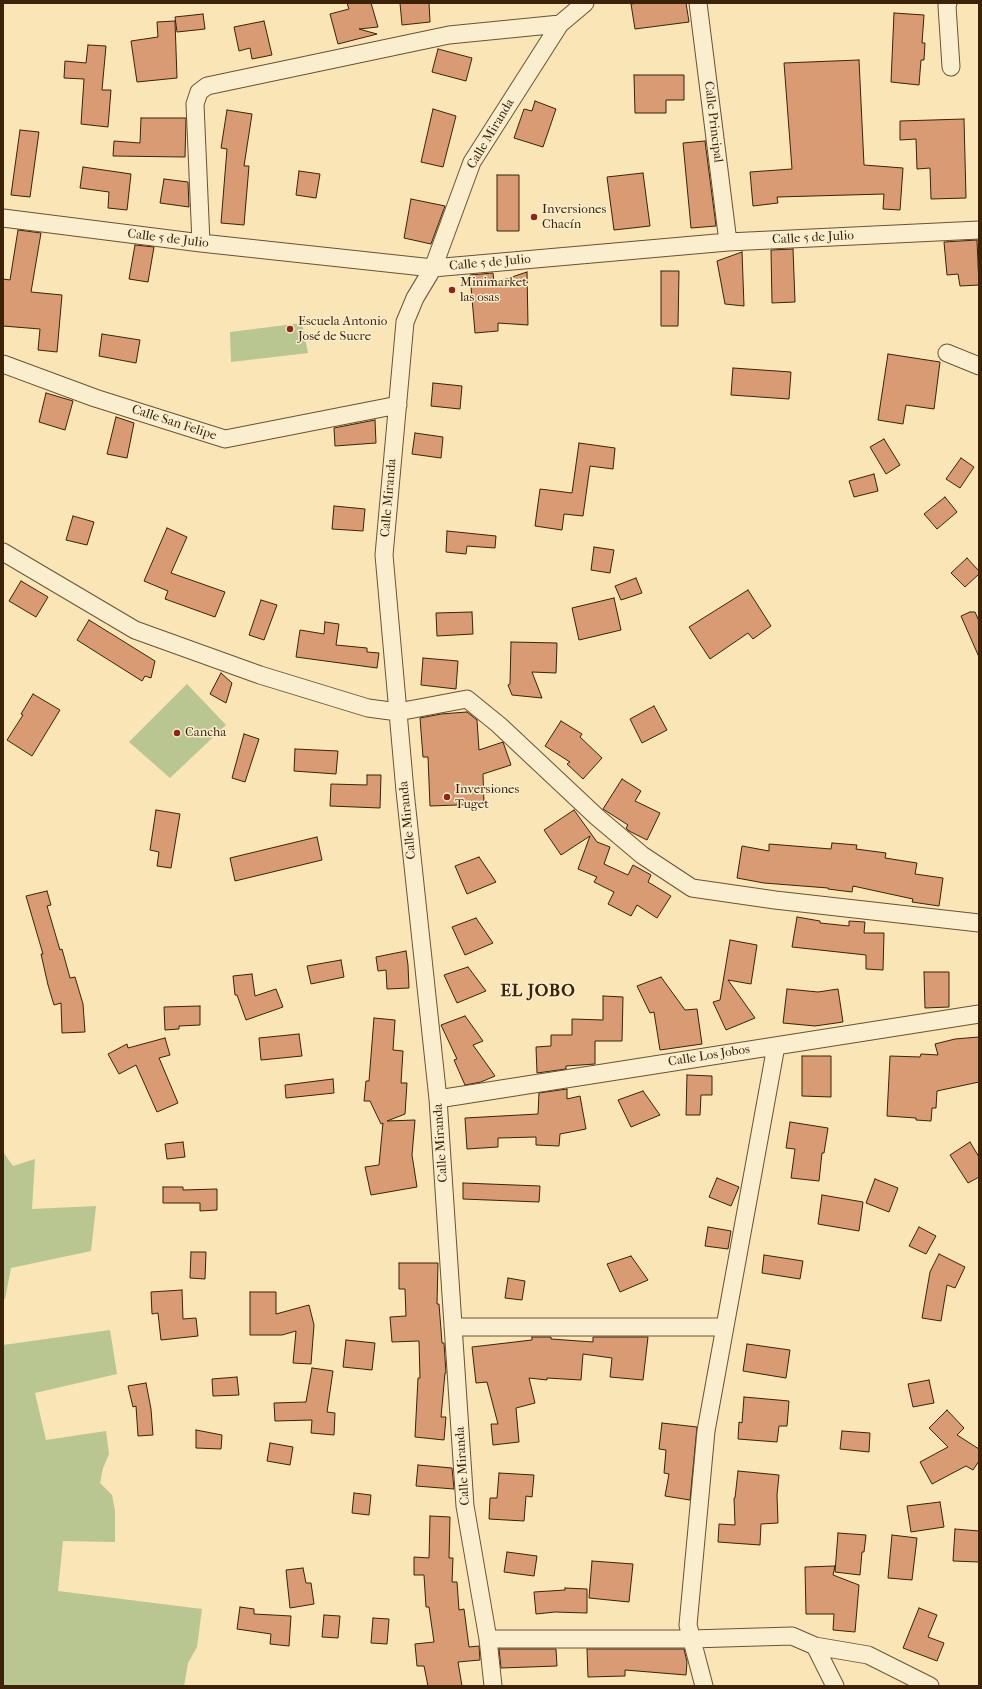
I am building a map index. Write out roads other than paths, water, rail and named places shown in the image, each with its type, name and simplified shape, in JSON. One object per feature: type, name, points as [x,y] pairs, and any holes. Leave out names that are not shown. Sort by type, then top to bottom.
[{"type":"street","name":"Calle Miranda","points":[[493,1686],[488,1639],[465,1506],[438,1099],[404,792],[384,555],[405,322],[415,298],[433,268],[472,162],[560,24],[585,3]]},
{"type":"street","name":"Calle Principal","points":[[698,3],[728,242]]},
{"type":"street","points":[[948,3],[951,67]]},
{"type":"street","points":[[201,244],[195,104],[199,92],[207,86],[449,35],[560,24]]},
{"type":"street","name":"Calle 5 de Julio","points":[[3,218],[201,244],[433,268],[728,242],[979,230]]},
{"type":"street","points":[[947,353],[979,366]]},
{"type":"street","name":"Calle San Felipe","points":[[3,364],[95,398],[225,439],[398,404]]},
{"type":"street","points":[[3,552],[135,630],[260,675],[368,708],[398,712],[467,699],[499,725],[597,816],[642,855],[692,888],[775,900],[979,923]]},
{"type":"street","name":"Calle Los Jobos","points":[[438,1099],[979,1014]]},
{"type":"street","points":[[704,1686],[688,1625],[706,1431],[776,1046]]},
{"type":"street","points":[[453,1327],[725,1327]]},
{"type":"street","points":[[488,1639],[691,1639],[792,1636],[815,1646],[868,1655],[930,1686]]},
{"type":"street","points":[[815,1646],[835,1686]]},
{"type":"place","name":"Inversiones Chacín","points":[[534,217]]},
{"type":"place","name":"Minimarket las osas","points":[[452,290]]},
{"type":"place","name":"Escuela Antonio José de Sucre","points":[[290,329]]},
{"type":"place","name":"Cancha","points":[[177,733]]},
{"type":"place","name":"Inversiones Tuget","points":[[447,797]]},
{"type":"district","name":"EL JOBO","points":[[538,992]]}]
